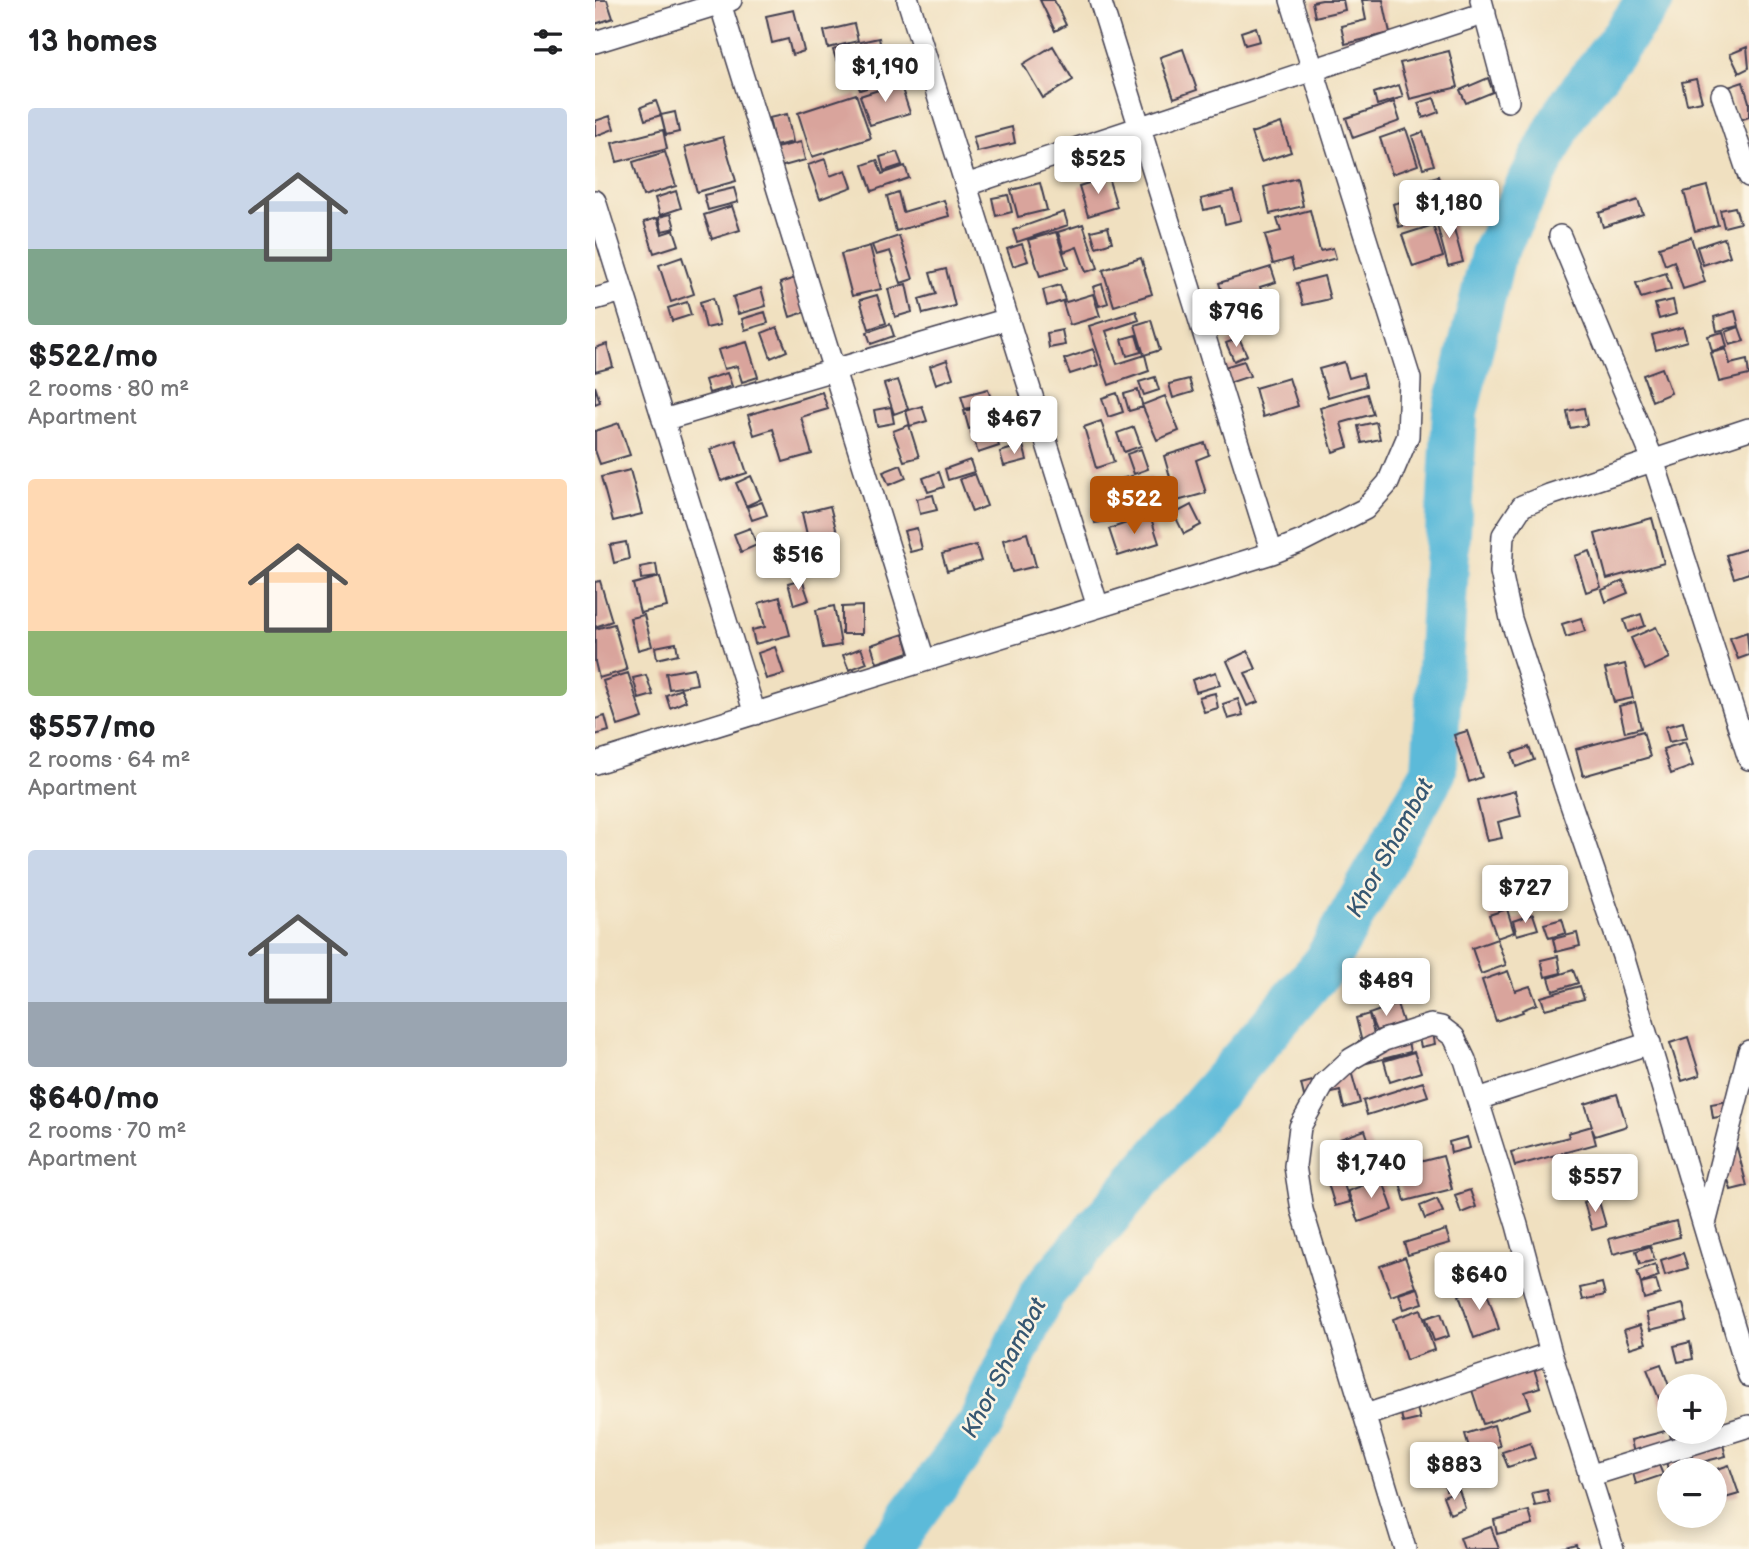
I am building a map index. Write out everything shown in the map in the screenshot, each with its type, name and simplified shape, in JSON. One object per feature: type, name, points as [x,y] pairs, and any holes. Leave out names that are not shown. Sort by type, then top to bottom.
[{"type":"street","points":[[908,0],[1098,607]]},
{"type":"street","points":[[1100,0],[1272,554]]},
{"type":"street","points":[[595,763],[1272,554],[1365,509],[1388,483],[1408,436],[1410,379],[1291,0]]},
{"type":"street","points":[[595,42],[724,1],[924,660]]},
{"type":"street","points":[[966,184],[1313,71],[1483,6],[1508,102]]},
{"type":"street","points":[[1722,94],[1749,176]]},
{"type":"street","points":[[595,201],[755,714]]},
{"type":"street","points":[[1560,236],[1653,460],[1749,759]]},
{"type":"street","points":[[595,299],[622,290]]},
{"type":"street","points":[[663,420],[1008,319]]},
{"type":"street","points":[[1749,429],[1522,506],[1503,536],[1501,572],[1511,619],[1650,1043],[1749,1376]]},
{"type":"street","points":[[1405,1549],[1302,1210],[1295,1166],[1300,1127],[1324,1084],[1351,1059],[1384,1040],[1431,1025],[1441,1027],[1454,1037],[1465,1060],[1517,1225],[1551,1353],[1588,1476],[1613,1549]]},
{"type":"street","points":[[1478,1099],[1650,1043]]},
{"type":"street","points":[[1704,1226],[1749,1051]]},
{"type":"street","points":[[1366,1415],[1551,1353]]},
{"type":"street","points":[[1588,1476],[1749,1426]]},
{"type":"building","points":[[595,0],[607,0],[613,18],[595,24]]},
{"type":"building","points":[[1040,0],[1054,0],[1066,25],[1055,31]]},
{"type":"building","points":[[1343,0],[1345,10],[1315,17],[1312,2]]},
{"type":"building","points":[[1362,0],[1383,0],[1390,33],[1345,44],[1341,26],[1366,20]]},
{"type":"building","points":[[794,10],[804,51],[792,55],[788,39],[772,43],[766,16]]},
{"type":"building","points":[[854,24],[858,41],[828,48],[824,31]]},
{"type":"building","points":[[1256,27],[1260,41],[1245,45],[1241,32]]},
{"type":"building","points":[[879,38],[882,53],[864,57],[860,42]]},
{"type":"building","points":[[849,44],[853,57],[837,62],[833,50]]},
{"type":"building","points":[[1053,46],[1073,80],[1043,98],[1023,64]]},
{"type":"building","points":[[1747,47],[1749,68],[1739,73],[1730,54]]},
{"type":"building","points":[[1183,49],[1197,90],[1174,98],[1160,57]]},
{"type":"building","points":[[1449,51],[1458,87],[1410,99],[1400,63]]},
{"type":"building","points":[[866,64],[873,86],[860,90],[852,69]]},
{"type":"building","points":[[1488,78],[1493,92],[1466,103],[1460,90]]},
{"type":"building","points":[[1696,79],[1702,101],[1687,104],[1682,82]]},
{"type":"building","points":[[1743,82],[1749,102],[1749,117],[1740,120],[1728,87]]},
{"type":"building","points":[[900,83],[910,113],[870,125],[860,96]]},
{"type":"building","points":[[1399,85],[1403,97],[1377,105],[1374,93]]},
{"type":"building","points":[[856,94],[871,138],[812,157],[798,113]]},
{"type":"building","points":[[1434,98],[1439,112],[1423,118],[1418,103]]},
{"type":"building","points":[[656,101],[661,115],[645,120],[641,107]]},
{"type":"building","points":[[1394,102],[1400,121],[1353,138],[1346,118]]},
{"type":"building","points":[[675,112],[679,132],[666,135],[661,115]]},
{"type":"building","points":[[787,114],[793,142],[775,146],[769,118]]},
{"type":"building","points":[[610,116],[614,129],[595,136],[595,121]]},
{"type":"building","points":[[1281,123],[1291,152],[1261,162],[1251,133]]},
{"type":"building","points":[[1012,127],[1015,143],[977,152],[973,137]]},
{"type":"building","points":[[1406,129],[1418,165],[1392,174],[1380,138]]},
{"type":"building","points":[[663,130],[667,149],[617,162],[612,143]]},
{"type":"building","points":[[1423,132],[1434,165],[1423,168],[1412,136]]},
{"type":"building","points":[[723,137],[736,181],[697,192],[685,147]]},
{"type":"building","points":[[801,142],[805,160],[780,167],[776,148]]},
{"type":"building","points":[[665,152],[676,186],[643,196],[633,162]]},
{"type":"building","points":[[897,152],[902,165],[884,171],[880,157]]},
{"type":"building","points":[[825,159],[830,176],[846,170],[852,187],[820,199],[808,165]]},
{"type":"building","points":[[877,160],[882,174],[905,166],[909,178],[872,191],[863,165]]},
{"type":"building","points":[[1438,176],[1450,212],[1434,217],[1422,181]]},
{"type":"building","points":[[1108,177],[1117,207],[1088,216],[1079,186]]},
{"type":"building","points":[[1297,178],[1303,206],[1270,214],[1264,187]]},
{"type":"building","points":[[1040,183],[1047,210],[1018,217],[1011,190]]},
{"type":"building","points":[[1707,186],[1718,225],[1695,231],[1684,192]]},
{"type":"building","points":[[734,188],[738,202],[708,210],[704,195]]},
{"type":"building","points":[[676,191],[681,208],[660,215],[655,198]]},
{"type":"building","points":[[1233,191],[1241,220],[1225,224],[1221,206],[1204,210],[1201,199]]},
{"type":"building","points":[[898,192],[903,212],[944,200],[949,216],[896,231],[887,196]]},
{"type":"building","points":[[1008,195],[1012,212],[996,216],[992,198]]},
{"type":"building","points":[[1424,196],[1430,219],[1399,227],[1393,204]]},
{"type":"building","points":[[1638,200],[1643,214],[1603,227],[1599,213]]},
{"type":"building","points":[[732,206],[740,230],[712,239],[704,215]]},
{"type":"building","points":[[1735,207],[1740,223],[1724,227],[1720,210]]},
{"type":"building","points":[[1310,210],[1320,251],[1333,248],[1336,258],[1294,270],[1291,259],[1273,264],[1265,235],[1281,231],[1277,219]]},
{"type":"building","points":[[1064,212],[1068,225],[1017,242],[1013,230]]},
{"type":"building","points":[[671,214],[675,228],[662,231],[659,217]]},
{"type":"building","points":[[1450,214],[1463,262],[1448,266],[1435,218]]},
{"type":"building","points":[[657,218],[662,234],[674,230],[679,245],[654,253],[644,222]]},
{"type":"building","points":[[1083,224],[1098,268],[1086,272],[1077,247],[1064,252],[1058,232]]},
{"type":"building","points":[[1433,225],[1443,257],[1413,267],[1402,235]]},
{"type":"building","points":[[1108,227],[1112,242],[1096,247],[1091,231]]},
{"type":"building","points":[[1056,232],[1068,268],[1040,276],[1028,240]]},
{"type":"building","points":[[899,236],[913,279],[901,283],[890,251],[876,255],[872,245]]},
{"type":"building","points":[[1691,237],[1705,282],[1683,289],[1674,261],[1665,265],[1659,247]]},
{"type":"building","points":[[1724,238],[1730,256],[1703,265],[1697,247]]},
{"type":"building","points":[[1022,244],[1028,261],[1013,266],[1007,249]]},
{"type":"building","points":[[870,246],[881,289],[852,296],[841,254]]},
{"type":"building","points":[[682,257],[694,294],[671,302],[659,265]]},
{"type":"building","points":[[1141,258],[1152,294],[1114,306],[1103,270]]},
{"type":"building","points":[[1271,267],[1276,282],[1260,287],[1264,300],[1228,312],[1219,283]]},
{"type":"building","points":[[946,269],[955,306],[923,314],[919,299],[936,294],[930,273]]},
{"type":"building","points":[[1666,273],[1671,289],[1641,298],[1636,283]]},
{"type":"building","points":[[1324,276],[1330,299],[1303,305],[1297,283]]},
{"type":"building","points":[[795,278],[805,312],[790,317],[780,283]]},
{"type":"building","points":[[906,284],[912,312],[895,317],[888,289]]},
{"type":"building","points":[[1102,284],[1108,303],[1099,306],[1093,287]]},
{"type":"building","points":[[1060,285],[1065,300],[1047,306],[1043,290]]},
{"type":"building","points":[[761,288],[766,306],[738,314],[733,297]]},
{"type":"building","points":[[1093,294],[1100,316],[1070,325],[1063,303]]},
{"type":"building","points":[[877,295],[886,323],[869,329],[860,300]]},
{"type":"building","points":[[713,298],[720,325],[706,328],[700,302]]},
{"type":"building","points":[[1673,300],[1676,314],[1659,319],[1655,304]]},
{"type":"building","points":[[687,302],[691,315],[672,321],[668,308]]},
{"type":"building","points":[[1268,304],[1273,318],[1230,330],[1226,317]]},
{"type":"building","points":[[1136,311],[1139,320],[1106,331],[1117,364],[1145,355],[1149,371],[1109,385],[1089,326]]},
{"type":"building","points":[[1735,311],[1739,326],[1717,331],[1714,317]]},
{"type":"building","points":[[765,312],[768,323],[745,330],[742,319]]},
{"type":"building","points":[[1151,320],[1160,350],[1144,355],[1135,325]]},
{"type":"building","points":[[890,324],[894,336],[871,344],[867,332]]},
{"type":"building","points":[[777,327],[787,351],[771,358],[762,333]]},
{"type":"building","points":[[1683,327],[1687,341],[1656,350],[1652,335]]},
{"type":"building","points":[[1739,327],[1744,341],[1730,345],[1726,332]]},
{"type":"building","points":[[1062,330],[1065,345],[1049,348],[1047,333]]},
{"type":"building","points":[[1723,332],[1727,347],[1712,351],[1708,336]]},
{"type":"building","points":[[1136,335],[1141,352],[1127,356],[1122,339]]},
{"type":"building","points":[[1239,338],[1247,355],[1234,361],[1226,343]]},
{"type":"building","points":[[747,342],[758,377],[742,382],[737,366],[724,369],[718,350]]},
{"type":"building","points":[[607,344],[613,367],[595,372],[595,348]]},
{"type":"building","points":[[1093,349],[1098,365],[1070,374],[1064,359]]},
{"type":"building","points":[[1726,349],[1730,364],[1747,360],[1749,375],[1719,382],[1711,353]]},
{"type":"building","points":[[947,360],[953,378],[936,384],[930,366]]},
{"type":"building","points":[[1244,361],[1250,376],[1226,384],[1221,368]]},
{"type":"building","points":[[1344,362],[1349,378],[1363,374],[1366,386],[1328,397],[1319,369]]},
{"type":"building","points":[[1662,368],[1671,393],[1652,401],[1643,375]]},
{"type":"building","points":[[727,373],[732,386],[709,393],[705,380]]},
{"type":"building","points":[[1155,377],[1159,390],[1144,395],[1139,382]]},
{"type":"building","points":[[1289,378],[1298,406],[1263,417],[1255,388]]},
{"type":"building","points":[[1189,379],[1193,392],[1173,398],[1169,384]]},
{"type":"building","points":[[898,380],[908,409],[894,414],[884,384]]},
{"type":"building","points":[[595,386],[600,402],[595,404]]},
{"type":"building","points":[[988,389],[992,403],[965,409],[961,396]]},
{"type":"building","points":[[1138,390],[1143,407],[1129,411],[1124,394]]},
{"type":"building","points":[[822,392],[828,409],[801,417],[812,454],[783,462],[773,429],[754,435],[748,415]]},
{"type":"building","points":[[1117,393],[1123,412],[1108,417],[1102,398]]},
{"type":"building","points":[[1367,394],[1373,414],[1341,423],[1348,447],[1333,452],[1320,408]]},
{"type":"building","points":[[1165,396],[1179,431],[1157,440],[1142,405]]},
{"type":"building","points":[[995,403],[999,421],[969,429],[964,411]]},
{"type":"building","points":[[922,406],[927,421],[910,426],[906,411]]},
{"type":"building","points":[[891,407],[894,423],[877,426],[874,410]]},
{"type":"building","points":[[1584,408],[1587,425],[1570,428],[1567,411]]},
{"type":"building","points":[[1101,421],[1114,462],[1096,468],[1084,427]]},
{"type":"building","points":[[1376,422],[1380,439],[1362,443],[1358,426]]},
{"type":"building","points":[[619,423],[630,455],[600,464],[595,450],[595,431]]},
{"type":"building","points":[[909,425],[919,457],[904,461],[893,431]]},
{"type":"building","points":[[992,425],[999,446],[978,453],[971,432]]},
{"type":"building","points":[[1134,427],[1141,446],[1124,452],[1117,433]]},
{"type":"building","points":[[736,440],[747,473],[721,481],[710,449]]},
{"type":"building","points":[[1205,443],[1209,455],[1196,460],[1206,493],[1177,501],[1164,456]]},
{"type":"building","points":[[1023,445],[1027,460],[1004,466],[1000,452]]},
{"type":"building","points":[[1141,449],[1148,469],[1134,474],[1127,454]]},
{"type":"building","points":[[970,460],[974,472],[948,480],[945,469]]},
{"type":"building","points":[[901,465],[906,478],[889,485],[883,472]]},
{"type":"building","points":[[630,470],[642,514],[613,521],[601,477]]},
{"type":"building","points":[[939,472],[944,487],[928,492],[923,478]]},
{"type":"building","points":[[975,474],[987,506],[972,512],[960,479]]},
{"type":"building","points":[[751,476],[761,499],[746,506],[736,483]]},
{"type":"building","points":[[1132,476],[1140,507],[1118,513],[1110,482]]},
{"type":"building","points":[[1152,477],[1156,494],[1142,497],[1138,481]]},
{"type":"building","points":[[933,495],[937,510],[920,514],[917,499]]},
{"type":"building","points":[[762,502],[767,515],[752,520],[747,507]]},
{"type":"building","points":[[1110,505],[1112,520],[1095,523],[1092,509]]},
{"type":"building","points":[[1191,505],[1201,525],[1184,534],[1174,514]]},
{"type":"building","points":[[830,506],[841,548],[827,552],[823,536],[808,539],[802,513]]},
{"type":"building","points":[[1150,515],[1159,543],[1118,556],[1109,529]]},
{"type":"building","points":[[1652,518],[1664,563],[1607,579],[1595,534]]},
{"type":"building","points":[[750,528],[757,545],[741,552],[734,534]]},
{"type":"building","points":[[917,528],[922,549],[910,552],[904,531]]},
{"type":"building","points":[[1027,533],[1036,566],[1012,572],[1003,540]]},
{"type":"building","points":[[626,542],[629,559],[614,563],[610,545]]},
{"type":"building","points":[[775,545],[778,559],[763,563],[759,549]]},
{"type":"building","points":[[976,545],[981,561],[947,571],[942,554]]},
{"type":"building","points":[[1749,548],[1749,573],[1734,578],[1726,555]]},
{"type":"building","points":[[1590,551],[1601,587],[1586,592],[1575,556]]},
{"type":"building","points":[[656,564],[658,577],[641,579],[640,567]]},
{"type":"building","points":[[660,577],[667,607],[640,613],[633,584]]},
{"type":"building","points":[[802,579],[809,600],[794,605],[788,583]]},
{"type":"building","points":[[600,581],[612,621],[595,627],[595,582]]},
{"type":"building","points":[[1623,581],[1628,593],[1606,602],[1602,590]]},
{"type":"building","points":[[780,597],[790,635],[755,644],[752,630],[765,627],[759,603]]},
{"type":"building","points":[[834,606],[841,645],[823,648],[816,610]]},
{"type":"building","points":[[862,606],[862,634],[842,634],[842,607]]},
{"type":"building","points":[[1641,614],[1645,626],[1628,632],[1624,620]]},
{"type":"building","points":[[644,615],[652,646],[638,650],[630,618]]},
{"type":"building","points":[[1581,618],[1585,631],[1566,637],[1562,624]]},
{"type":"building","points":[[614,624],[627,670],[599,678],[595,662],[595,629]]},
{"type":"building","points":[[1656,627],[1670,658],[1645,670],[1631,638]]},
{"type":"building","points":[[1747,632],[1749,655],[1738,659],[1730,638]]},
{"type":"building","points":[[904,634],[909,652],[877,663],[871,645]]},
{"type":"building","points":[[676,643],[678,654],[657,659],[655,647]]},
{"type":"building","points":[[775,647],[784,674],[766,679],[758,653]]},
{"type":"building","points":[[861,648],[867,663],[849,670],[843,655]]},
{"type":"building","points":[[1248,651],[1256,669],[1245,673],[1258,702],[1247,706],[1227,661]]},
{"type":"building","points":[[1625,664],[1633,698],[1614,702],[1605,669]]},
{"type":"building","points":[[694,668],[697,684],[669,689],[666,673]]},
{"type":"building","points":[[1216,672],[1220,685],[1196,692],[1192,680]]},
{"type":"building","points":[[628,673],[643,718],[618,726],[603,681]]},
{"type":"building","points":[[646,675],[653,695],[639,699],[633,678]]},
{"type":"building","points":[[681,689],[686,701],[670,708],[666,695]]},
{"type":"building","points":[[1215,693],[1218,708],[1204,712],[1199,697]]},
{"type":"building","points":[[1238,699],[1243,715],[1228,719],[1223,704]]},
{"type":"building","points":[[1635,702],[1641,728],[1625,732],[1619,706]]},
{"type":"building","points":[[605,716],[609,731],[595,735],[595,719]]},
{"type":"building","points":[[1683,722],[1687,738],[1669,742],[1665,727]]},
{"type":"building","points":[[1467,731],[1482,777],[1469,782],[1454,735]]},
{"type":"building","points":[[1643,731],[1650,757],[1583,776],[1576,749]]},
{"type":"building","points":[[1685,742],[1693,766],[1671,774],[1663,749]]},
{"type":"building","points":[[1529,747],[1534,760],[1516,767],[1512,753]]},
{"type":"building","points":[[1515,791],[1521,816],[1498,822],[1502,838],[1487,841],[1477,801]]},
{"type":"building","points":[[1532,875],[1535,888],[1518,892],[1515,878]]},
{"type":"building","points":[[1552,884],[1555,897],[1538,900],[1536,887]]},
{"type":"building","points":[[1507,909],[1514,932],[1497,938],[1489,915]]},
{"type":"building","points":[[1533,914],[1538,929],[1517,935],[1513,921]]},
{"type":"building","points":[[1562,919],[1566,933],[1549,938],[1544,924]]},
{"type":"building","points":[[1577,933],[1580,946],[1556,952],[1553,939]]},
{"type":"building","points":[[1497,939],[1506,965],[1481,974],[1472,948]]},
{"type":"building","points":[[1558,956],[1561,973],[1545,977],[1541,960]]},
{"type":"building","points":[[1573,970],[1578,983],[1553,991],[1549,978]]},
{"type":"building","points":[[1508,971],[1515,991],[1530,986],[1537,1004],[1496,1021],[1482,980]]},
{"type":"building","points":[[1580,986],[1584,999],[1545,1009],[1541,997]]},
{"type":"building","points":[[1397,1004],[1403,1022],[1376,1031],[1369,1014]]},
{"type":"building","points":[[1369,1014],[1376,1043],[1407,1036],[1410,1052],[1367,1063],[1356,1018]]},
{"type":"building","points":[[1432,1027],[1435,1044],[1421,1047],[1417,1030]]},
{"type":"building","points":[[1688,1037],[1700,1075],[1682,1081],[1670,1043]]},
{"type":"building","points":[[1414,1052],[1421,1072],[1390,1082],[1384,1061]]},
{"type":"building","points":[[1351,1071],[1360,1103],[1344,1108],[1340,1091],[1305,1100],[1301,1084]]},
{"type":"building","points":[[1423,1082],[1428,1096],[1367,1115],[1363,1101]]},
{"type":"building","points":[[1617,1094],[1627,1126],[1595,1136],[1592,1129],[1596,1144],[1515,1166],[1511,1152],[1569,1137],[1568,1133],[1592,1126],[1585,1104]]},
{"type":"building","points":[[1728,1101],[1729,1115],[1713,1118],[1711,1104]]},
{"type":"building","points":[[1365,1130],[1375,1159],[1346,1169],[1337,1140]]},
{"type":"building","points":[[1467,1137],[1470,1148],[1451,1153],[1449,1142]]},
{"type":"building","points":[[1737,1148],[1747,1186],[1731,1190],[1721,1153]]},
{"type":"building","points":[[1443,1156],[1452,1189],[1405,1201],[1396,1168]]},
{"type":"building","points":[[1341,1176],[1350,1202],[1335,1206],[1327,1180]]},
{"type":"building","points":[[1382,1178],[1393,1210],[1359,1222],[1348,1191]]},
{"type":"building","points":[[1470,1190],[1476,1207],[1461,1213],[1455,1195]]},
{"type":"building","points":[[1598,1198],[1606,1226],[1592,1230],[1584,1202]]},
{"type":"building","points":[[1437,1199],[1443,1212],[1425,1219],[1420,1206]]},
{"type":"building","points":[[1676,1221],[1680,1237],[1613,1254],[1609,1239]]},
{"type":"building","points":[[1446,1230],[1450,1243],[1408,1255],[1404,1243]]},
{"type":"building","points":[[1650,1246],[1655,1260],[1640,1264],[1636,1251]]},
{"type":"building","points":[[1683,1253],[1688,1268],[1665,1275],[1661,1260]]},
{"type":"building","points":[[1405,1257],[1416,1287],[1391,1296],[1380,1266]]},
{"type":"building","points":[[1655,1264],[1659,1276],[1641,1283],[1637,1271]]},
{"type":"building","points":[[1656,1280],[1660,1294],[1644,1299],[1641,1284]]},
{"type":"building","points":[[1602,1283],[1605,1295],[1583,1300],[1580,1288]]},
{"type":"building","points":[[1485,1286],[1499,1329],[1474,1338],[1459,1295]]},
{"type":"building","points":[[1418,1288],[1423,1303],[1404,1309],[1399,1294]]},
{"type":"building","points":[[1683,1304],[1687,1321],[1650,1330],[1646,1313]]},
{"type":"building","points":[[1421,1309],[1434,1350],[1406,1360],[1393,1319]]},
{"type":"building","points":[[1441,1313],[1449,1336],[1434,1341],[1426,1318]]},
{"type":"building","points":[[1640,1325],[1646,1343],[1630,1348],[1624,1330]]},
{"type":"building","points":[[1690,1342],[1693,1359],[1678,1362],[1674,1346]]},
{"type":"building","points":[[1532,1363],[1540,1387],[1525,1392],[1531,1408],[1483,1424],[1470,1384]]},
{"type":"building","points":[[1661,1364],[1665,1374],[1657,1374],[1657,1394],[1647,1369]]},
{"type":"building","points":[[1416,1405],[1420,1419],[1403,1423],[1400,1409]]},
{"type":"building","points":[[1494,1425],[1500,1446],[1471,1454],[1465,1434]]},
{"type":"building","points":[[1657,1433],[1657,1444],[1672,1444],[1675,1458],[1665,1458],[1664,1451],[1635,1458],[1631,1440]]},
{"type":"building","points":[[1530,1443],[1535,1458],[1508,1467],[1502,1452]]},
{"type":"building","points":[[1688,1444],[1723,1444],[1726,1456],[1718,1458],[1692,1458]]},
{"type":"building","points":[[1464,1447],[1475,1480],[1446,1490],[1435,1456]]},
{"type":"building","points":[[1729,1465],[1739,1494],[1727,1498]]},
{"type":"building","points":[[1657,1466],[1657,1477],[1636,1484],[1633,1473]]},
{"type":"building","points":[[1459,1490],[1465,1508],[1450,1514],[1443,1496]]},
{"type":"building","points":[[1547,1490],[1550,1503],[1535,1506],[1532,1493]]},
{"type":"building","points":[[1529,1511],[1533,1525],[1497,1534],[1494,1520]]},
{"type":"building","points":[[1491,1527],[1499,1549],[1464,1549],[1460,1538]]},
{"type":"building","points":[[1576,1544],[1578,1549],[1561,1549],[1561,1548]]},
{"type":"waterway","name":"Khor Shambat","points":[[885,1549],[982,1422],[1043,1292],[1324,965],[1434,771],[1455,413],[1493,255],[1566,112],[1651,0]]}]
